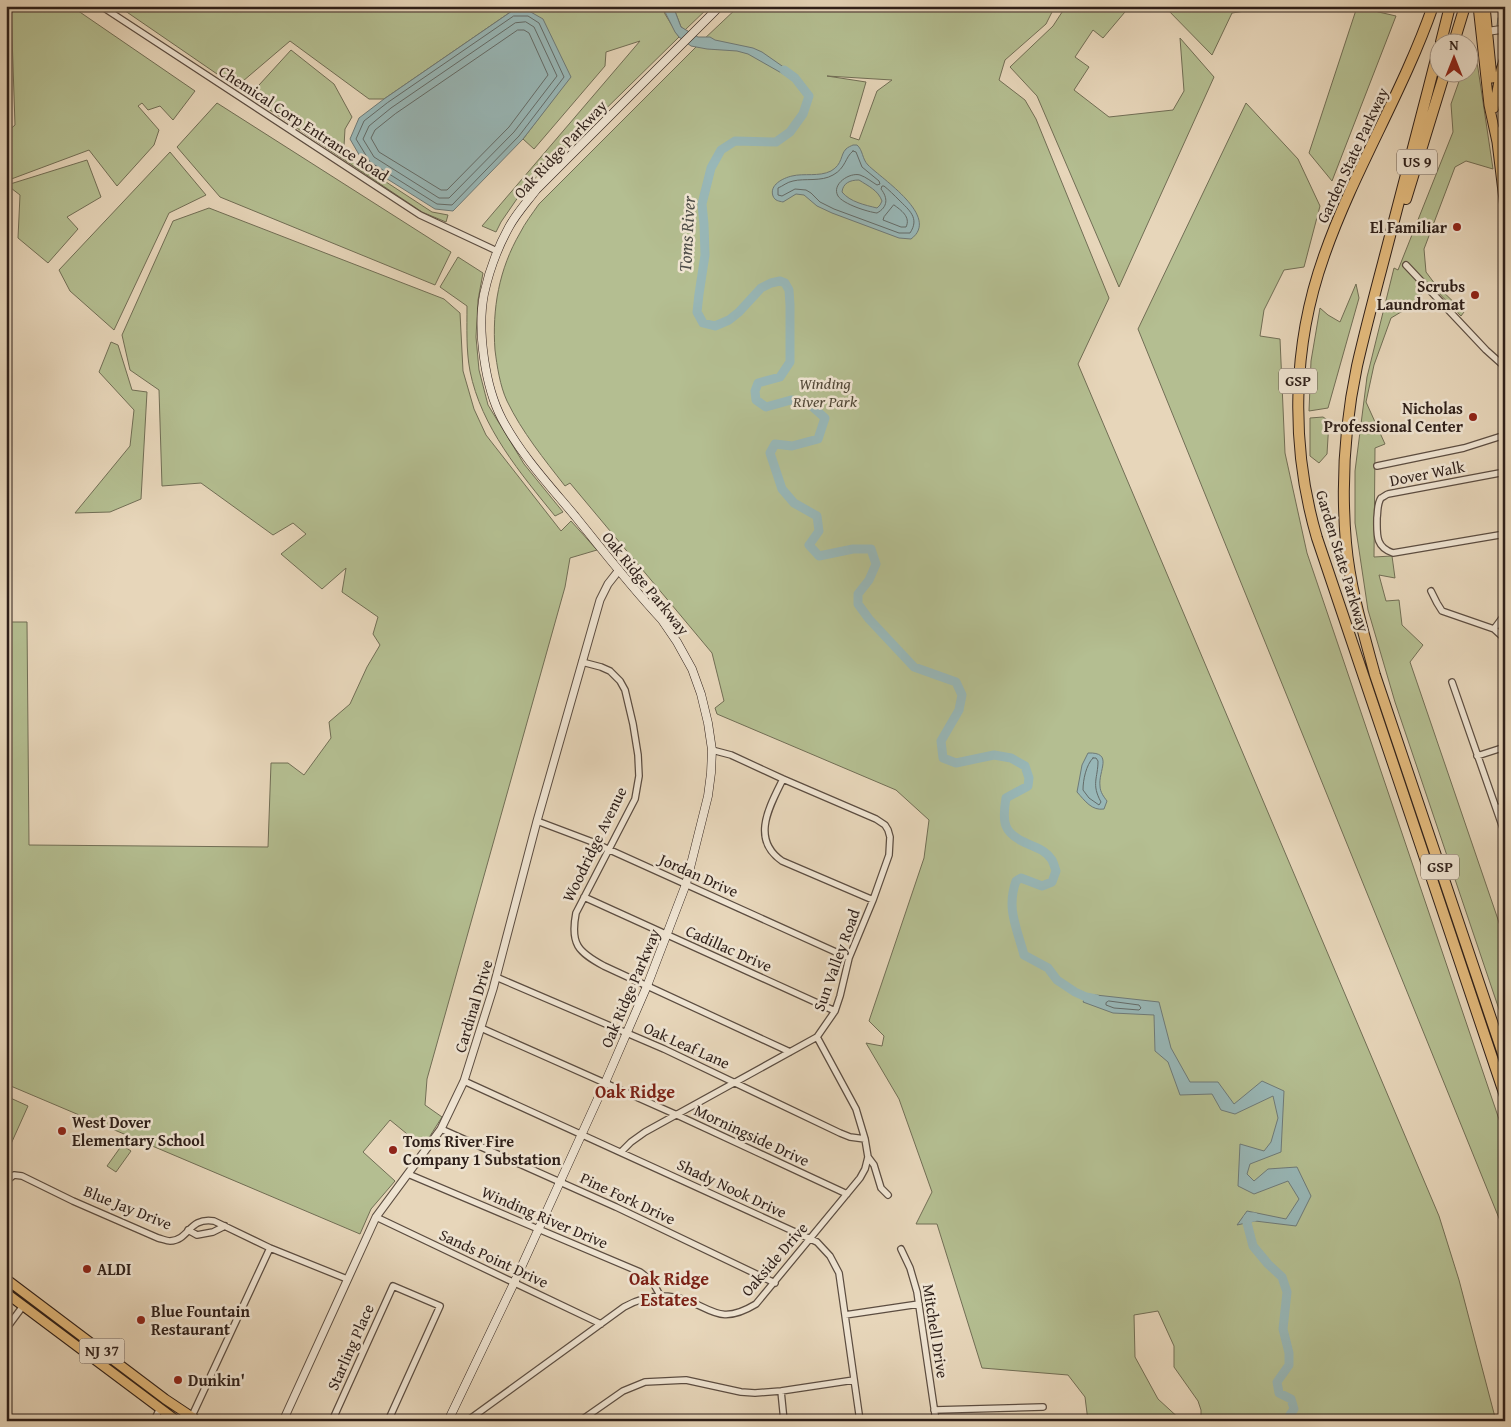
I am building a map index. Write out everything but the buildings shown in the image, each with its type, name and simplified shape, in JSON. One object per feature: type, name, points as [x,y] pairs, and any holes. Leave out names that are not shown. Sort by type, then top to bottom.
[{"type":"highway","points":[[1410,65],[1427,6]]},
{"type":"highway","name":"Garden State Parkway","points":[[1433,6],[1410,65],[1339,218],[1324,255],[1310,301],[1299,369],[1298,411],[1300,452],[1307,499],[1317,538],[1505,1096]]},
{"type":"highway","points":[[1444,32],[1450,6]]},
{"type":"highway","points":[[1457,32],[1465,8]]},
{"type":"highway","name":"Garden State Parkway","points":[[1430,82],[1357,367],[1347,429],[1344,481],[1347,557],[1359,618],[1375,675],[1505,1060]]},
{"type":"highway","name":"US 9","points":[[1386,251],[1398,225],[1442,82]]},
{"type":"main road","name":"Oak Ridge Parkway","points":[[448,1421],[514,1283],[647,986],[686,884],[712,773],[712,750],[701,694],[692,668],[677,642],[662,620],[515,442],[501,418],[486,370],[482,327],[484,293],[497,251],[510,224],[536,190],[720,6]]},
{"type":"main road","points":[[1478,6],[1484,32],[1494,108],[1500,130],[1505,208]]},
{"type":"main road","points":[[1485,6],[1484,32],[1490,105],[1500,130]]},
{"type":"main road","points":[[1494,108],[1505,56]]},
{"type":"main road","name":"NJ 37","points":[[6,1279],[166,1399],[195,1418]]},
{"type":"main road","name":"NJ 37","points":[[6,1293],[177,1421]]},
{"type":"street","name":"Chemical Corp Entrance Road","points":[[101,6],[420,215],[497,251]]},
{"type":"street","points":[[1484,32],[1505,29]]},
{"type":"street","points":[[1406,265],[1486,350],[1505,367]]},
{"type":"street","points":[[1377,466],[1464,448],[1505,435]]},
{"type":"street","name":"Dover Walk","points":[[1505,472],[1388,494],[1382,498],[1378,506],[1377,534],[1381,546],[1386,551],[1393,553],[1505,534]]},
{"type":"street","name":"Cardinal Drive","points":[[283,1421],[376,1217],[441,1129],[464,1081],[496,977],[600,600],[608,584],[619,570]]},
{"type":"street","points":[[1431,591],[1436,604],[1442,611],[1494,629],[1505,639]]},
{"type":"street","points":[[1494,629],[1505,614]]},
{"type":"street","name":"Woodridge Avenue","points":[[582,662],[601,666],[610,671],[620,681],[625,690],[633,724],[639,776],[635,799],[576,913],[574,927],[575,942],[579,948],[600,964],[790,1052]]},
{"type":"street","points":[[1452,682],[1505,834]]},
{"type":"street","points":[[1477,756],[1505,747]]},
{"type":"street","name":"Sun Valley Road","points":[[621,1152],[645,1132],[817,1037],[835,1011],[849,958],[889,855],[890,837],[885,825],[876,818],[731,755],[712,750]]},
{"type":"street","points":[[783,779],[767,813],[764,831],[767,846],[782,861],[873,900]]},
{"type":"street","points":[[1497,808],[1505,806]]},
{"type":"street","name":"Jordan Drive","points":[[538,821],[609,850],[849,958]]},
{"type":"street","name":"Cadillac Drive","points":[[584,897],[835,1011]]},
{"type":"street","name":"Oak Leaf Lane","points":[[496,977],[736,1082],[840,1133],[850,1137],[865,1139]]},
{"type":"street","name":"Morningside Drive","points":[[481,1028],[677,1115],[847,1194]]},
{"type":"street","points":[[817,1037],[856,1109],[868,1157],[874,1166],[881,1188],[888,1195]]},
{"type":"street","name":"Shady Nook Drive","points":[[464,1081],[817,1242],[828,1252],[838,1273],[860,1421]]},
{"type":"street","name":"Pine Fork Drive","points":[[441,1129],[616,1207],[775,1283]]},
{"type":"street","name":"Oakside Drive","points":[[467,1421],[601,1324],[636,1301],[646,1298],[672,1297],[716,1314],[736,1314],[756,1304],[860,1178],[868,1157]]},
{"type":"street","name":"Winding River Drive","points":[[408,1174],[640,1272],[652,1281],[661,1297]]},
{"type":"street","name":"Blue Jay Drive","points":[[6,1180],[14,1175],[22,1176],[158,1238],[170,1241],[178,1239],[196,1222],[204,1220],[214,1221],[270,1248],[347,1279]]},
{"type":"street","name":"Sands Point Drive","points":[[376,1217],[601,1324]]},
{"type":"street","points":[[188,1230],[197,1235],[213,1232],[225,1226]]},
{"type":"street","points":[[195,1418],[270,1248]]},
{"type":"street","name":"Mitchell Drive","points":[[901,1248],[910,1268],[919,1304],[936,1421]]},
{"type":"street","name":"Starling Place","points":[[332,1421],[394,1286],[440,1306],[388,1421]]},
{"type":"street","points":[[845,1315],[919,1304]]},
{"type":"street","points":[[6,1329],[23,1306]]},
{"type":"street","points":[[580,1421],[623,1391],[645,1382],[686,1380],[741,1392],[755,1393],[854,1380]]},
{"type":"street","points":[[781,1391],[784,1421]]},
{"type":"street","points":[[934,1410],[1043,1407]]},
{"type":"street","points":[[154,1421],[160,1408]]},
{"type":"green space","points":[[11,6],[71,6],[195,91],[173,120],[160,106],[148,110],[142,103],[138,106],[159,130],[154,145],[117,186],[89,150],[6,181],[6,133],[15,125]]},
{"type":"green space","points":[[118,6],[662,6],[679,37],[523,190],[496,232],[482,226],[640,41],[606,52],[605,66],[534,149],[523,139],[570,77],[512,11],[384,99],[369,99],[290,41],[236,87]]},
{"type":"green space","points":[[673,6],[710,6],[685,30],[681,27]]},
{"type":"green space","name":"Winding River Park","points":[[739,6],[805,6],[806,11],[807,6],[1055,6],[1046,24],[1005,60],[999,80],[1025,100],[1036,119],[1109,298],[1078,364],[1439,1216],[1459,1280],[1496,1421],[1201,1421],[1201,1410],[1198,1401],[1174,1367],[1174,1346],[1158,1311],[1134,1315],[1135,1357],[1158,1399],[1182,1421],[1088,1421],[1085,1397],[1068,1375],[982,1368],[937,1224],[916,1224],[932,1192],[899,1099],[866,1043],[882,1046],[884,1036],[869,1021],[924,858],[929,820],[896,790],[717,714],[715,708],[724,701],[712,653],[570,483],[565,486],[549,466],[513,412],[499,376],[494,335],[498,290],[507,261],[524,226],[539,204]],"holes":[[[827,76],[892,80],[877,91],[859,140],[850,137],[866,82]]]},
{"type":"green space","points":[[1066,6],[1130,6],[1103,38],[1093,30],[1075,57],[1089,67],[1074,90],[1109,117],[1173,110],[1184,91],[1180,38],[1214,77],[1119,287],[1037,96],[1010,67],[1053,26]]},
{"type":"green space","points":[[1164,6],[1247,6],[1245,11],[1232,13],[1212,55]]},
{"type":"green space","points":[[1357,7],[1396,16],[1332,181],[1309,153]]},
{"type":"green space","points":[[291,50],[334,84],[352,117],[345,129],[344,146],[354,161],[432,212],[448,215],[446,222],[422,212],[249,96]]},
{"type":"green space","points":[[1478,68],[1493,169],[1466,161],[1455,167],[1424,249],[1426,272],[1435,284],[1464,312],[1461,316],[1430,284],[1411,306],[1391,318],[1374,365],[1366,402],[1385,444],[1375,448],[1374,557],[1392,556],[1395,578],[1379,575],[1386,601],[1399,600],[1402,625],[1423,645],[1410,662],[1505,940],[1505,1027],[1395,702],[1368,610],[1355,523],[1355,471],[1367,377],[1394,268],[1398,270],[1453,132],[1451,104],[1459,82],[1478,82]]},
{"type":"green space","points":[[217,103],[451,252],[435,285],[220,197],[177,147]]},
{"type":"green space","points":[[1246,103],[1298,159],[1320,206],[1304,267],[1284,270],[1264,310],[1260,336],[1280,339],[1285,453],[1307,553],[1505,1137],[1505,1233],[1138,329]]},
{"type":"green space","points":[[170,152],[206,195],[169,213],[114,330],[70,291],[59,270]]},
{"type":"green space","points":[[87,160],[101,197],[67,217],[78,229],[48,263],[18,238],[20,195],[7,185]]},
{"type":"green space","points":[[209,208],[444,299],[460,313],[463,371],[474,409],[486,435],[561,531],[571,521],[597,550],[570,558],[565,587],[427,1079],[425,1105],[442,1117],[423,1147],[390,1120],[363,1152],[395,1181],[371,1209],[360,1234],[6,1084],[6,622],[27,622],[29,845],[268,847],[271,763],[288,763],[304,775],[331,738],[329,722],[350,704],[367,667],[380,645],[373,634],[378,617],[342,592],[346,568],[322,589],[281,554],[306,534],[293,523],[273,535],[201,483],[162,486],[159,390],[130,370],[122,335],[173,221]]},
{"type":"green space","points":[[458,257],[483,273],[478,300],[476,337],[479,370],[488,405],[524,464],[563,512],[555,516],[504,449],[475,392],[468,355],[467,306],[440,287]]},
{"type":"green space","points":[[1356,284],[1359,298],[1328,408],[1309,411],[1311,361],[1320,308],[1340,322]]},
{"type":"green space","points":[[111,342],[118,345],[132,390],[147,392],[141,499],[110,512],[75,513],[130,446],[134,410],[99,372]]},
{"type":"green space","points":[[1323,417],[1329,421],[1327,454],[1319,463],[1310,456],[1310,418]]},
{"type":"green space","points":[[6,1096],[28,1106],[6,1155]]},
{"type":"green space","points":[[122,1145],[131,1151],[116,1172],[107,1166]]},
{"type":"water","points":[[662,6],[673,6],[681,27],[698,37],[710,37],[715,40],[753,48],[762,52],[795,75],[792,79],[748,54],[691,46],[675,32]]},
{"type":"water","points":[[512,11],[529,11],[543,19],[571,77],[523,139],[453,211],[435,209],[365,165],[350,139],[359,118]]},
{"type":"water","points":[[852,145],[857,145],[868,165],[896,189],[914,210],[919,220],[918,230],[911,239],[899,238],[832,213],[817,206],[804,195],[796,194],[783,202],[774,198],[773,189],[781,180],[792,176],[822,174],[831,171],[838,165],[844,151]],"holes":[[[859,180],[869,186],[880,197],[882,201],[877,208],[853,201],[842,192],[845,184],[850,181]]]},
{"type":"water","points":[[1088,753],[1101,756],[1103,759],[1100,786],[1101,792],[1107,801],[1104,809],[1092,807],[1077,792],[1082,765]]},
{"type":"water","points":[[1087,994],[1159,1002],[1171,1048],[1190,1082],[1218,1082],[1234,1104],[1262,1081],[1284,1091],[1281,1152],[1250,1164],[1247,1174],[1254,1181],[1268,1169],[1297,1167],[1311,1196],[1296,1226],[1255,1221],[1237,1225],[1247,1211],[1286,1219],[1299,1199],[1288,1181],[1254,1194],[1238,1186],[1240,1144],[1264,1151],[1271,1142],[1278,1118],[1273,1096],[1235,1114],[1221,1110],[1212,1094],[1180,1095],[1168,1062],[1155,1051],[1154,1015],[1113,1013],[1083,1002]]},
{"type":"waterway","points":[[1497,26],[1498,18]]},
{"type":"waterway","name":"Toms River","points":[[784,70],[795,78],[809,96],[803,114],[790,132],[776,142],[735,141],[721,150],[711,168],[702,204],[705,255],[697,312],[703,323],[715,326],[729,320],[739,312],[761,288],[780,281],[785,283],[789,290],[790,305],[790,362],[780,377],[758,383],[755,391],[756,400],[766,407],[791,400],[807,402],[825,418],[818,439],[792,446],[775,444],[770,453],[782,489],[794,503],[817,516],[819,531],[809,545],[819,556],[853,549],[871,549],[876,564],[869,580],[858,594],[858,604],[869,619],[914,667],[956,682],[962,695],[959,710],[941,741],[943,758],[956,763],[994,755],[1011,758],[1025,766],[1029,778],[1028,786],[1006,798],[1004,814],[1006,826],[1018,839],[1047,854],[1052,860],[1056,871],[1052,882],[1042,886],[1021,878],[1016,881],[1013,891],[1012,910],[1024,955],[1048,968],[1057,980],[1075,992],[1096,999]]},
{"type":"waterway","name":"Toms River","points":[[1254,1217],[1248,1218],[1247,1223],[1253,1246],[1282,1277],[1287,1292],[1283,1329],[1289,1353],[1289,1365],[1277,1382],[1279,1393],[1291,1399],[1294,1409],[1286,1421]]},
{"type":"place","name":"El Familiar","points":[[1457,227]]},
{"type":"place","name":"Scrubs Laundromat","points":[[1475,295]]},
{"type":"place","name":"Nicholas Professional Center","points":[[1473,417]]},
{"type":"place","name":"West Dover Elementary School","points":[[62,1131]]},
{"type":"place","name":"Toms River Fire Company 1 Substation","points":[[393,1150]]},
{"type":"place","name":"ALDI","points":[[87,1269]]},
{"type":"place","name":"Blue Fountain Restaurant","points":[[141,1320]]},
{"type":"place","name":"Dunkin'","points":[[178,1380]]},
{"type":"district","name":"Oak Ridge","points":[[635,1092]]},
{"type":"district","name":"Oak Ridge Estates","points":[[669,1289]]}]
